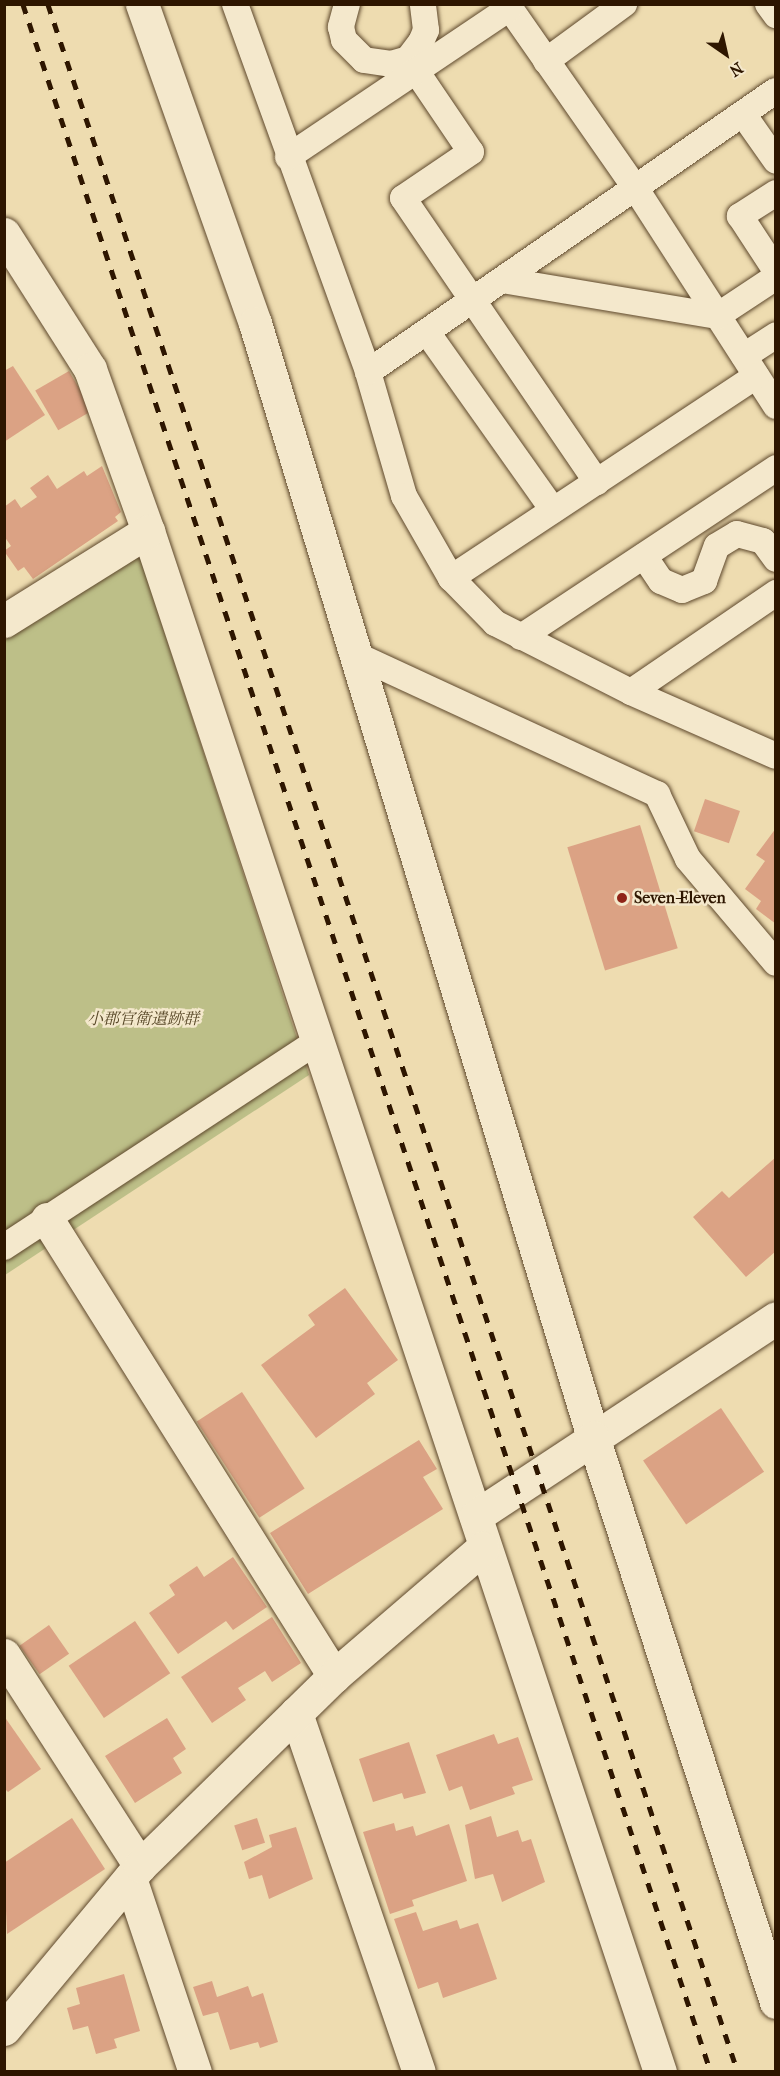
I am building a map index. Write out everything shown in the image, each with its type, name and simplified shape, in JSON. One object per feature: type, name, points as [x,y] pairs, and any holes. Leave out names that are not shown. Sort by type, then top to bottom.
[{"type":"street","points":[[142,4],[255,323],[593,1437],[776,2002]]},
{"type":"street","points":[[4,234],[90,369],[148,531],[316,1042],[476,1516],[483,1548],[660,2072]]},
{"type":"street","points":[[4,621],[148,531]]},
{"type":"street","points":[[47,1219],[334,1676]]},
{"type":"street","points":[[476,1516],[776,1318]]},
{"type":"street","points":[[4,2029],[135,1872],[334,1676],[483,1548]]},
{"type":"street","points":[[4,1655],[135,1872],[195,2072]]},
{"type":"street","points":[[296,1713],[419,2072]]},
{"type":"lane","points":[[235,4],[288,157],[368,372],[404,496],[451,578],[495,623],[521,638],[631,692],[776,756]]},
{"type":"lane","points":[[347,4],[341,27],[355,53],[375,63],[412,65]]},
{"type":"lane","points":[[412,65],[426,30],[423,4]]},
{"type":"lane","points":[[546,61],[624,4]]},
{"type":"lane","points":[[768,4],[776,15]]},
{"type":"lane","points":[[288,157],[412,65],[508,6],[636,189],[776,406]]},
{"type":"lane","points":[[412,65],[471,152],[403,198],[597,482]]},
{"type":"lane","points":[[368,372],[474,302],[502,280],[776,91]]},
{"type":"lane","points":[[743,114],[776,161]]},
{"type":"lane","points":[[776,193],[740,216],[776,271]]},
{"type":"lane","points":[[502,280],[717,316],[776,277]]},
{"type":"lane","points":[[427,332],[553,510]]},
{"type":"lane","points":[[451,578],[597,482],[750,366],[776,335]]},
{"type":"lane","points":[[521,638],[776,468]]},
{"type":"lane","points":[[644,556],[661,580],[682,590],[704,581],[717,546],[737,534],[763,541],[776,559]]},
{"type":"lane","points":[[631,692],[776,593]]},
{"type":"lane","points":[[356,655],[657,794],[687,860],[776,963]]},
{"type":"lane","points":[[4,1247],[316,1042]]},
{"type":"green space","name":"小郡官衛遺跡群","points":[[139,555],[309,1075],[5,1275],[5,640]]},
{"type":"building","points":[[13,366],[45,415],[4,442],[4,371]]},
{"type":"building","points":[[69,371],[92,411],[58,430],[35,390]]},
{"type":"building","points":[[102,466],[121,512],[115,517],[118,521],[33,579],[24,567],[18,571],[4,551],[11,546],[4,536],[4,507],[15,499],[21,508],[37,497],[30,488],[48,475],[57,489],[84,471],[87,476]]},
{"type":"building","points":[[705,799],[740,811],[729,843],[694,831]]},
{"type":"building","name":"Seven-Eleven","points":[[640,825],[678,948],[605,971],[567,847]]},
{"type":"building","points":[[776,828],[776,924],[756,909],[761,901],[745,889],[765,861],[756,855]]},
{"type":"building","points":[[776,1157],[776,1251],[746,1277],[693,1217],[722,1191],[729,1198]]},
{"type":"building","points":[[345,1288],[398,1360],[367,1383],[375,1394],[316,1438],[261,1365],[315,1325],[308,1315]]},
{"type":"building","points":[[242,1392],[305,1488],[259,1518],[197,1421]]},
{"type":"building","points":[[721,1408],[764,1472],[686,1524],[643,1461]]},
{"type":"building","points":[[419,1440],[437,1469],[423,1477],[443,1509],[308,1594],[270,1533]]},
{"type":"building","points":[[233,1557],[267,1607],[233,1630],[226,1621],[178,1654],[149,1613],[175,1595],[169,1585],[197,1566],[204,1577]]},
{"type":"building","points":[[272,1617],[301,1663],[272,1682],[265,1671],[238,1688],[246,1700],[212,1723],[181,1677]]},
{"type":"building","points":[[135,1621],[170,1673],[104,1718],[69,1666]]},
{"type":"building","points":[[49,1625],[69,1654],[40,1674],[20,1646]]},
{"type":"building","points":[[4,1716],[41,1769],[8,1792],[4,1788]]},
{"type":"building","points":[[167,1718],[186,1749],[173,1758],[182,1773],[135,1803],[105,1756]]},
{"type":"building","points":[[494,1734],[498,1744],[518,1737],[533,1780],[512,1787],[515,1794],[470,1810],[462,1786],[449,1791],[436,1755]]},
{"type":"building","points":[[409,1742],[426,1793],[404,1799],[402,1793],[373,1802],[359,1759]]},
{"type":"building","points":[[491,1816],[497,1837],[518,1830],[522,1842],[531,1839],[545,1882],[502,1902],[493,1874],[475,1879],[465,1825]]},
{"type":"building","points":[[72,1818],[105,1869],[7,1934],[4,1863]]},
{"type":"building","points":[[257,1818],[265,1843],[242,1850],[234,1825]]},
{"type":"building","points":[[394,1823],[396,1831],[413,1826],[416,1836],[449,1824],[467,1881],[412,1900],[414,1906],[390,1914],[363,1832]]},
{"type":"building","points":[[296,1827],[313,1879],[269,1899],[262,1875],[249,1879],[244,1862],[272,1847],[269,1835]]},
{"type":"building","points":[[416,1912],[423,1931],[457,1920],[460,1929],[478,1923],[497,1979],[443,1998],[438,1982],[418,1989],[394,1919]]},
{"type":"building","points":[[124,1974],[140,2031],[114,2039],[117,2048],[96,2054],[88,2026],[73,2030],[67,2008],[80,2004],[76,1988]]},
{"type":"building","points":[[212,1981],[217,1997],[248,1986],[252,1997],[263,1993],[278,2042],[260,2048],[258,2042],[230,2050],[218,2012],[203,2016],[193,1987]]},
{"type":"railway","points":[[23,4],[711,2072]]},
{"type":"railway","points":[[48,4],[738,2072]]},
{"type":"place","name":"Seven-Eleven","points":[[622,898]]}]
